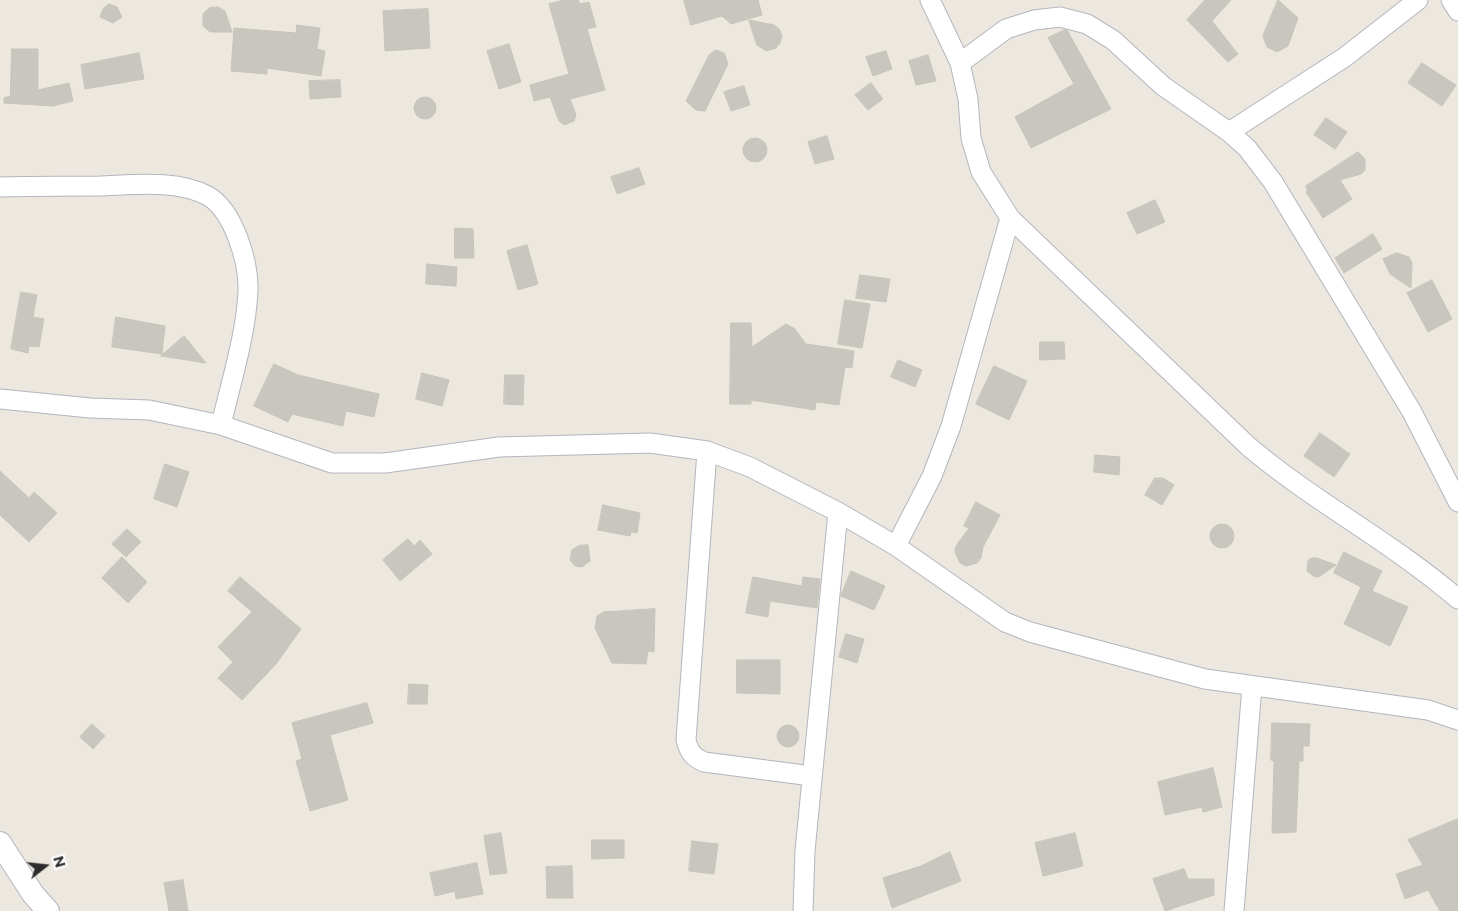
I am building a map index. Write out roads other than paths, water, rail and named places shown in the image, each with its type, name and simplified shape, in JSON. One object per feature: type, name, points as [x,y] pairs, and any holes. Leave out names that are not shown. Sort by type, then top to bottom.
[{"type":"street","points":[[930,0],[960,63],[968,99],[971,138],[981,172],[1010,218],[1261,457],[1298,485],[1426,572],[1458,600]]},
{"type":"street","points":[[1230,132],[1345,57],[1418,0]]},
{"type":"street","points":[[1451,0],[1458,11]]},
{"type":"street","points":[[960,63],[1006,29],[1034,20],[1060,17],[1088,24],[1113,40],[1163,86],[1230,132],[1247,148],[1273,182],[1412,412],[1458,502]]},
{"type":"street","points":[[0,187],[136,185],[183,187],[209,197],[224,212],[234,226],[247,270],[248,289],[247,310],[221,425]]},
{"type":"street","points":[[896,546],[932,476],[951,426],[1010,218]]},
{"type":"street","points":[[0,399],[90,408],[149,410],[221,425],[332,463],[385,463],[499,447],[650,443],[707,451],[750,468],[838,512],[896,546],[1005,622],[1030,632],[1204,679],[1428,710],[1458,720]]},
{"type":"street","points":[[707,451],[686,740],[688,749],[694,757],[704,762],[812,776]]},
{"type":"street","points":[[803,911],[805,851],[838,512]]},
{"type":"street","points":[[1234,911],[1252,686]]},
{"type":"street","points":[[0,843],[33,894],[48,911]]}]
